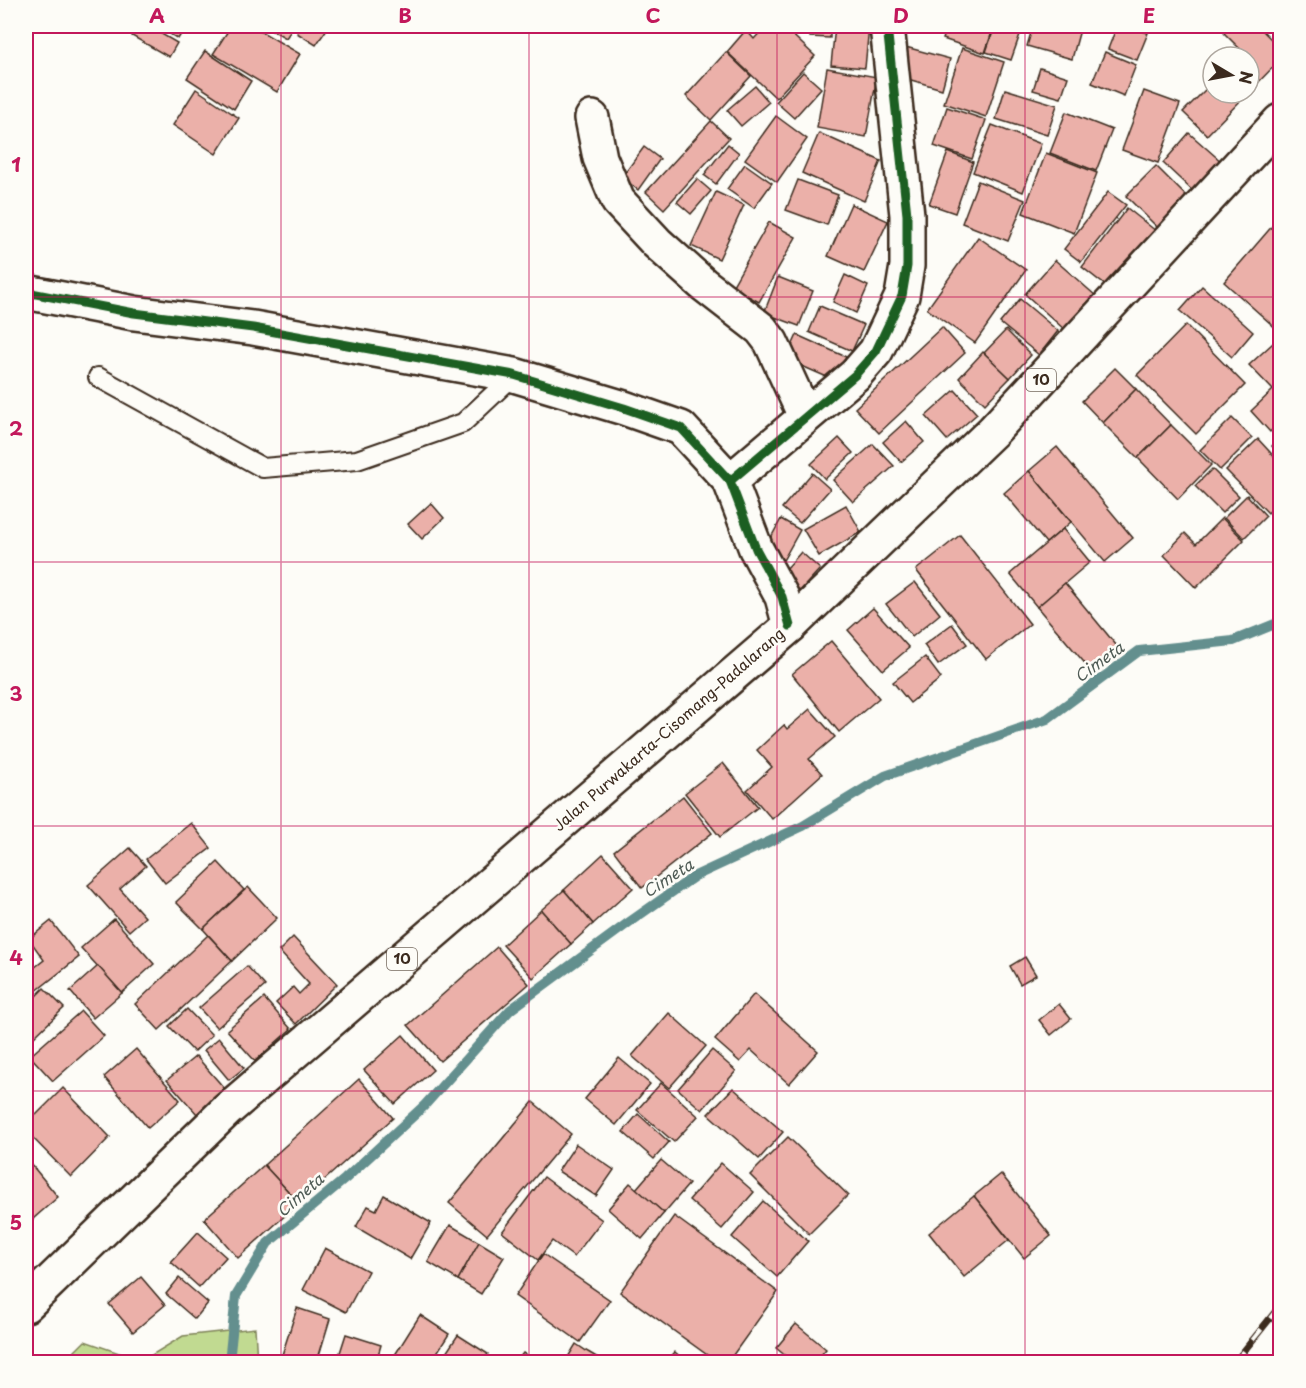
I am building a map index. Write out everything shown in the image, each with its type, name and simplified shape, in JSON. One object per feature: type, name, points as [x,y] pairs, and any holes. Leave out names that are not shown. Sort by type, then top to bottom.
[{"type":"main road","points":[[730,481],[855,375],[876,351],[902,296],[907,266],[907,215],[887,26]]},
{"type":"main road","points":[[592,118],[600,158],[618,201],[657,243],[703,284],[761,329],[771,342],[805,416]]},
{"type":"main road","name":"Jalan Purwakarta–Cisomang–Padalarang","points":[[26,1305],[227,1110],[790,626],[993,431],[1281,121]]},
{"type":"main road","points":[[26,291],[134,313],[253,328],[514,375],[624,408],[681,429],[730,481],[756,549],[782,597],[790,626]]},
{"type":"lane","points":[[98,377],[263,468],[357,460],[463,423],[514,375]]},
{"type":"green space","points":[[255,1328],[257,1362],[64,1362],[85,1341],[142,1361],[183,1336]]},
{"type":"building","points":[[138,26],[148,26],[177,43],[169,57],[132,36]]},
{"type":"building","points":[[157,26],[186,26],[178,39]]},
{"type":"building","points":[[231,26],[252,26],[300,54],[277,92],[213,54]]},
{"type":"building","points":[[265,26],[294,26],[286,38]]},
{"type":"building","points":[[302,26],[329,26],[316,45],[297,33]]},
{"type":"building","points":[[766,26],[783,26],[815,56],[776,98],[727,52],[746,30],[754,39]]},
{"type":"building","points":[[811,26],[830,26],[830,38],[810,37]]},
{"type":"building","points":[[835,26],[869,26],[865,68],[831,65]]},
{"type":"building","points":[[901,26],[939,26],[936,35]]},
{"type":"building","points":[[948,26],[994,26],[985,53],[943,39]]},
{"type":"building","points":[[995,26],[1023,26],[1011,60],[986,52]]},
{"type":"building","points":[[1033,26],[1081,26],[1072,59],[1027,46]]},
{"type":"building","points":[[1117,26],[1128,26],[1148,33],[1137,60],[1108,49]]},
{"type":"building","points":[[1231,26],[1258,26],[1280,48],[1280,60],[1261,80],[1261,45],[1236,45],[1224,33]]},
{"type":"building","points":[[1265,26],[1280,26],[1280,38]]},
{"type":"building","points":[[902,46],[950,59],[942,89],[894,75]]},
{"type":"building","points":[[962,48],[1004,62],[986,117],[944,103]]},
{"type":"building","points":[[205,51],[251,81],[234,109],[187,78]]},
{"type":"building","points":[[726,52],[751,76],[711,120],[686,96]]},
{"type":"building","points":[[1105,52],[1136,65],[1124,96],[1092,83]]},
{"type":"building","points":[[827,68],[877,77],[866,137],[817,128]]},
{"type":"building","points":[[1040,68],[1068,77],[1061,98],[1033,90]]},
{"type":"building","points":[[803,72],[821,88],[794,118],[776,102]]},
{"type":"building","points":[[755,86],[769,102],[741,126],[727,110]]},
{"type":"building","points":[[196,89],[239,118],[216,154],[173,125]]},
{"type":"building","points":[[1005,89],[1057,105],[1047,135],[996,119]]},
{"type":"building","points":[[1144,91],[1180,104],[1158,163],[1122,150]]},
{"type":"building","points":[[1201,94],[1201,105],[1236,105],[1207,135],[1183,112]]},
{"type":"building","points":[[947,107],[986,120],[972,159],[934,146]]},
{"type":"building","points":[[1066,112],[1112,130],[1096,171],[1050,153]]},
{"type":"building","points":[[776,116],[807,139],[777,182],[745,159]]},
{"type":"building","points":[[711,121],[729,138],[664,209],[646,192]]},
{"type":"building","points":[[992,125],[1041,144],[1023,192],[973,172]]},
{"type":"building","points":[[819,133],[881,161],[864,201],[802,173]]},
{"type":"building","points":[[1189,133],[1223,163],[1196,194],[1163,163]]},
{"type":"building","points":[[728,144],[739,153],[716,184],[704,175]]},
{"type":"building","points":[[644,147],[660,159],[638,190],[622,177]]},
{"type":"building","points":[[948,152],[973,162],[955,213],[929,204]]},
{"type":"building","points":[[1046,153],[1097,173],[1074,233],[1023,213]]},
{"type":"building","points":[[745,164],[772,183],[754,208],[727,189]]},
{"type":"building","points":[[1156,166],[1192,202],[1162,232],[1126,196]]},
{"type":"building","points":[[697,179],[711,191],[691,214],[677,202]]},
{"type":"building","points":[[798,180],[838,195],[827,225],[786,210]]},
{"type":"building","points":[[978,181],[1025,200],[1008,241],[962,223]]},
{"type":"building","points":[[716,192],[744,205],[719,259],[691,246]]},
{"type":"building","points":[[1108,192],[1126,205],[1081,262],[1064,249]]},
{"type":"building","points":[[851,204],[888,221],[864,272],[828,256]]},
{"type":"building","points":[[1127,208],[1161,235],[1115,293],[1082,267]]},
{"type":"building","points":[[769,222],[796,237],[759,302],[732,287]]},
{"type":"building","points":[[1274,224],[1280,229],[1280,332],[1224,282]]},
{"type":"building","points":[[978,237],[1026,270],[975,343],[927,309]]},
{"type":"building","points":[[1055,260],[1096,296],[1065,330],[1025,294]]},
{"type":"building","points":[[845,275],[868,286],[856,313],[833,302]]},
{"type":"building","points":[[778,277],[813,291],[799,326],[764,313]]},
{"type":"building","points":[[1202,286],[1253,332],[1232,357],[1180,311]]},
{"type":"building","points":[[1020,299],[1058,331],[1039,355],[1000,323]]},
{"type":"building","points":[[820,306],[864,325],[852,351],[809,332]]},
{"type":"building","points":[[1186,325],[1245,385],[1196,434],[1137,375]]},
{"type":"building","points":[[942,327],[965,353],[879,433],[855,408]]},
{"type":"building","points":[[1006,330],[1031,355],[1010,378],[984,353]]},
{"type":"building","points":[[797,335],[846,357],[836,381],[786,359]]},
{"type":"building","points":[[1273,343],[1280,352],[1280,422],[1270,432],[1251,411],[1273,390],[1249,365]]},
{"type":"building","points":[[983,352],[1010,378],[985,404],[959,378]]},
{"type":"building","points":[[1115,368],[1136,389],[1103,423],[1082,401]]},
{"type":"building","points":[[1136,389],[1171,425],[1138,458],[1103,423]]},
{"type":"building","points":[[955,390],[977,414],[947,440],[926,416]]},
{"type":"building","points":[[1232,418],[1252,438],[1220,470],[1200,450]]},
{"type":"building","points":[[906,421],[924,442],[901,462],[883,442]]},
{"type":"building","points":[[1171,425],[1211,465],[1178,499],[1138,458]]},
{"type":"building","points":[[839,438],[853,453],[825,479],[811,464]]},
{"type":"building","points":[[1280,438],[1280,455],[1272,446]]},
{"type":"building","points":[[1258,439],[1280,463],[1280,500],[1268,513],[1226,470]]},
{"type":"building","points":[[873,444],[894,466],[853,502],[833,480]]},
{"type":"building","points":[[1057,447],[1133,538],[1105,562],[1029,471]]},
{"type":"building","points":[[1212,469],[1239,496],[1222,513],[1195,486]]},
{"type":"building","points":[[1029,471],[1071,522],[1046,543],[1004,493]]},
{"type":"building","points":[[812,473],[830,489],[800,523],[782,508]]},
{"type":"building","points":[[1247,495],[1266,516],[1244,538],[1224,518]]},
{"type":"building","points":[[431,503],[444,518],[422,539],[408,524]]},
{"type":"building","points":[[846,505],[861,532],[819,556],[803,529]]},
{"type":"building","points":[[1222,518],[1244,540],[1196,588],[1164,555],[1185,533],[1196,544]]},
{"type":"building","points":[[781,519],[800,530],[781,564],[762,554]]},
{"type":"building","points":[[1063,529],[1090,562],[1037,607],[1010,574]]},
{"type":"building","points":[[960,535],[1030,624],[986,659],[916,570]]},
{"type":"building","points":[[801,552],[820,569],[797,594],[779,577]]},
{"type":"building","points":[[915,582],[940,614],[912,637],[886,604]]},
{"type":"building","points":[[1065,583],[1121,651],[1094,674],[1037,607]]},
{"type":"building","points":[[873,608],[909,648],[883,670],[848,630]]},
{"type":"building","points":[[952,624],[967,644],[938,665],[924,645]]},
{"type":"building","points":[[831,641],[879,698],[839,732],[792,674]]},
{"type":"building","points":[[925,657],[941,678],[910,703],[893,682]]},
{"type":"building","points":[[810,709],[835,737],[809,759],[822,774],[772,819],[747,790],[772,767],[757,750],[784,725],[787,729]]},
{"type":"building","points":[[723,763],[758,807],[720,837],[685,793]]},
{"type":"building","points":[[683,796],[712,833],[642,888],[614,851]]},
{"type":"building","points":[[191,823],[211,848],[165,883],[146,859]]},
{"type":"building","points":[[130,848],[146,866],[120,889],[145,917],[129,931],[88,885]]},
{"type":"building","points":[[603,854],[633,888],[593,924],[564,890]]},
{"type":"building","points":[[218,862],[244,890],[203,929],[176,902]]},
{"type":"building","points":[[248,887],[277,918],[232,961],[203,929]]},
{"type":"building","points":[[564,890],[593,924],[571,944],[541,910]]},
{"type":"building","points":[[541,910],[571,944],[533,978],[503,945]]},
{"type":"building","points":[[114,919],[154,964],[122,993],[81,948]]},
{"type":"building","points":[[51,921],[79,957],[26,999],[26,974],[44,960],[29,939]]},
{"type":"building","points":[[208,935],[232,961],[159,1030],[135,1004]]},
{"type":"building","points":[[293,937],[337,984],[296,1024],[276,1003],[293,987],[299,994],[309,984],[279,951]]},
{"type":"building","points":[[497,947],[529,984],[440,1061],[408,1025]]},
{"type":"building","points":[[1025,957],[1036,975],[1020,984],[1010,966]]},
{"type":"building","points":[[98,966],[122,993],[93,1018],[70,991]]},
{"type":"building","points":[[247,966],[265,986],[217,1028],[199,1008]]},
{"type":"building","points":[[44,988],[64,1008],[30,1041],[26,1037],[26,1006]]},
{"type":"building","points":[[754,994],[818,1051],[789,1084],[751,1050],[740,1062],[715,1040]]},
{"type":"building","points":[[264,998],[291,1029],[255,1061],[227,1030]]},
{"type":"building","points":[[1059,1004],[1071,1019],[1051,1035],[1039,1020]]},
{"type":"building","points":[[187,1009],[212,1035],[194,1052],[169,1026]]},
{"type":"building","points":[[81,1011],[104,1036],[53,1081],[30,1056]]},
{"type":"building","points":[[669,1013],[706,1046],[669,1088],[632,1056]]},
{"type":"building","points":[[403,1035],[433,1070],[395,1104],[364,1070]]},
{"type":"building","points":[[219,1038],[244,1068],[229,1080],[204,1050]]},
{"type":"building","points":[[136,1049],[180,1100],[148,1128],[104,1077]]},
{"type":"building","points":[[712,1050],[736,1071],[702,1110],[678,1089]]},
{"type":"building","points":[[196,1056],[225,1089],[197,1114],[167,1080]]},
{"type":"building","points":[[619,1058],[650,1084],[616,1125],[585,1099]]},
{"type":"building","points":[[359,1079],[393,1118],[299,1203],[264,1165]]},
{"type":"building","points":[[661,1083],[698,1116],[674,1142],[637,1110]]},
{"type":"building","points":[[63,1088],[110,1137],[71,1177],[26,1131],[26,1125]]},
{"type":"building","points":[[733,1088],[783,1132],[759,1159],[708,1114]]},
{"type":"building","points":[[533,1102],[571,1134],[487,1235],[449,1203]]},
{"type":"building","points":[[638,1114],[669,1142],[654,1159],[623,1132]]},
{"type":"building","points":[[788,1137],[848,1195],[809,1234],[750,1175]]},
{"type":"building","points":[[576,1144],[614,1170],[596,1196],[558,1171]]},
{"type":"building","points":[[26,1158],[58,1197],[26,1225]]},
{"type":"building","points":[[661,1160],[689,1184],[664,1213],[636,1189]]},
{"type":"building","points":[[721,1163],[754,1192],[722,1229],[689,1200]]},
{"type":"building","points":[[264,1165],[299,1203],[238,1258],[204,1219]]},
{"type":"building","points":[[1001,1174],[1051,1236],[1024,1258],[974,1196]]},
{"type":"building","points":[[544,1177],[602,1220],[574,1257],[552,1241],[538,1260],[502,1232]]},
{"type":"building","points":[[630,1183],[664,1213],[642,1239],[608,1209]]},
{"type":"building","points":[[384,1195],[431,1223],[410,1259],[356,1227],[368,1206],[376,1210]]},
{"type":"building","points":[[974,1196],[1009,1240],[964,1277],[929,1233]]},
{"type":"building","points":[[763,1201],[808,1241],[777,1277],[732,1237]]},
{"type":"building","points":[[674,1216],[778,1292],[728,1362],[717,1362],[620,1292]]},
{"type":"building","points":[[450,1225],[479,1242],[458,1280],[428,1262]]},
{"type":"building","points":[[198,1232],[226,1257],[199,1287],[171,1262]]},
{"type":"building","points":[[479,1242],[504,1257],[481,1294],[458,1280]]},
{"type":"building","points":[[325,1248],[368,1271],[346,1312],[303,1290]]},
{"type":"building","points":[[543,1254],[610,1300],[580,1342],[515,1296]]},
{"type":"building","points":[[141,1277],[165,1305],[133,1332],[109,1304]]},
{"type":"building","points":[[179,1278],[208,1303],[195,1319],[166,1294]]},
{"type":"building","points":[[297,1308],[330,1319],[317,1362],[297,1362],[281,1358]]},
{"type":"building","points":[[420,1315],[449,1334],[431,1362],[401,1362],[393,1358]]},
{"type":"building","points":[[796,1324],[826,1349],[815,1362],[793,1362],[776,1348]]},
{"type":"building","points":[[346,1334],[381,1345],[376,1362],[337,1362]]},
{"type":"building","points":[[458,1335],[488,1354],[483,1362],[440,1362]]},
{"type":"building","points":[[576,1344],[588,1352],[605,1362],[565,1362]]},
{"type":"building","points":[[675,1352],[686,1362],[666,1362]]},
{"type":"building","points":[[523,1353],[538,1362],[516,1362]]},
{"type":"waterway","name":"Cimeta","points":[[229,1362],[236,1296],[268,1243],[345,1179],[424,1106],[510,1010],[628,923],[695,876],[803,826],[885,776],[1047,719],[1139,651],[1233,641],[1280,622]]},
{"type":"railway","points":[[1235,1362],[1280,1306]]},
{"type":"railway","points":[[1276,1362],[1280,1357]]},
{"type":"cycle path","points":[[730,481],[855,375],[876,351],[902,296],[907,266],[907,215],[887,26]]},
{"type":"cycle path","points":[[26,292],[134,313],[253,328],[514,375],[624,408],[681,428],[730,481],[756,549],[782,597],[790,626]]}]
